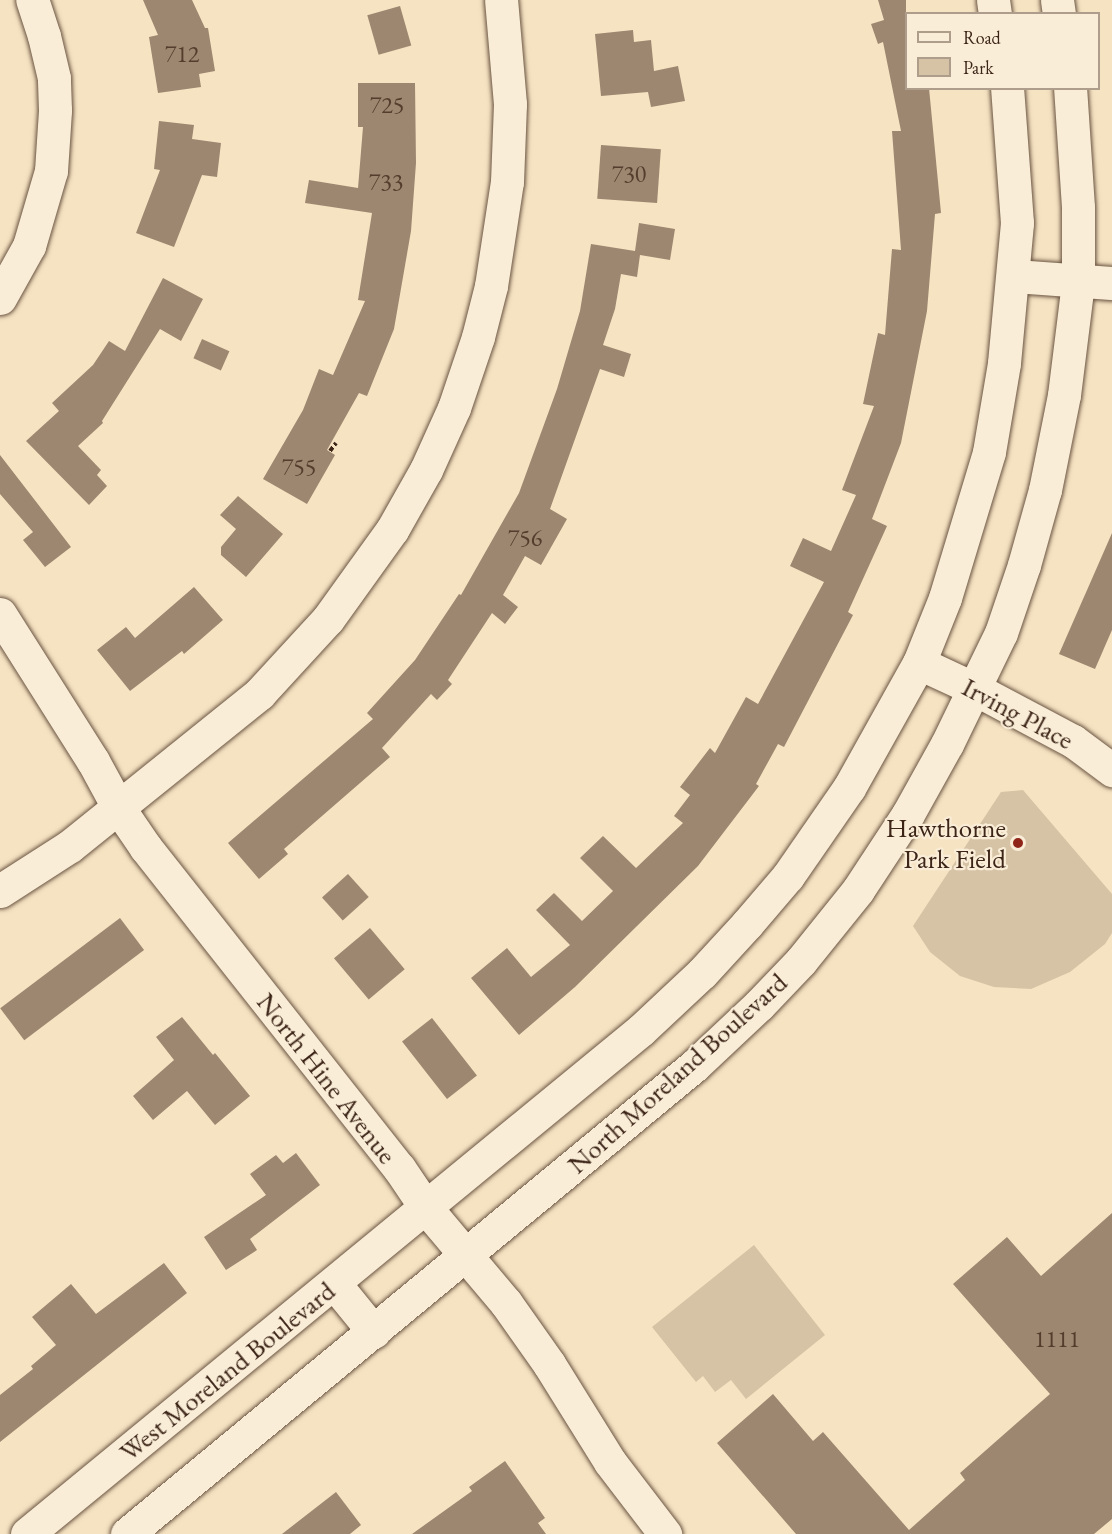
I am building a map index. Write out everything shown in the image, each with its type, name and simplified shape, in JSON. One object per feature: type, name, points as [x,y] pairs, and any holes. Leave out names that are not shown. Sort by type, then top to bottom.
[{"type":"street","points":[[0,298],[29,246],[51,171],[55,110],[54,78],[32,0]]},
{"type":"street","points":[[0,891],[41,867],[259,694],[328,620],[392,530],[426,470],[454,408],[478,337],[491,286],[501,230],[507,182],[510,104],[501,0]]},
{"type":"street","name":"North Moreland Boulevard","points":[[426,1208],[641,1030],[702,973],[747,924],[788,876],[849,789],[919,663],[945,598],[988,452],[1005,363],[1017,223],[1007,90]]},
{"type":"street","name":"North Moreland Boulevard","points":[[466,1255],[694,1066],[759,1005],[801,961],[858,890],[908,814],[975,689],[1001,633],[1024,565],[1045,490],[1064,395],[1078,282],[1078,207],[1070,90]]},
{"type":"street","points":[[1014,276],[1112,283]]},
{"type":"street","name":"North Hine Avenue","points":[[0,614],[93,761],[118,807],[146,848],[399,1168],[426,1208],[506,1303],[549,1364],[610,1461],[664,1534]]},
{"type":"street","name":"Irving Place","points":[[919,663],[975,689],[1073,741],[1112,770]]},
{"type":"street","name":"West Moreland Boulevard","points":[[27,1534],[426,1208]]},
{"type":"street","points":[[127,1534],[466,1255]]},
{"type":"street","points":[[334,1283],[374,1332]]},
{"type":"path","points":[[330,451],[336,443]]},
{"type":"green space","name":"Hawthorne Park Field","points":[[1023,790],[1112,894],[1112,933],[1105,944],[1070,972],[1031,989],[994,987],[960,976],[930,952],[913,926],[1001,792]]},
{"type":"green space","points":[[754,1245],[825,1335],[746,1399],[731,1380],[715,1392],[703,1376],[696,1382],[652,1327]]},
{"type":"building","points":[[143,0],[192,0],[205,28],[208,28],[215,71],[199,74],[201,87],[158,93],[149,37],[158,35]]},
{"type":"building","points":[[878,0],[906,0],[905,90],[929,90],[941,213],[935,214],[927,311],[901,443],[872,519],[887,526],[848,612],[853,615],[784,747],[778,744],[756,784],[759,786],[698,866],[575,987],[519,1035],[471,978],[507,948],[531,977],[570,945],[536,910],[554,893],[582,921],[613,891],[580,858],[603,836],[636,868],[683,823],[674,816],[690,795],[680,787],[710,748],[715,753],[746,697],[758,704],[824,582],[790,566],[803,538],[831,551],[856,495],[842,490],[874,406],[863,404],[878,333],[885,335],[892,249],[901,250],[892,131],[901,131],[883,42],[878,44],[871,24],[884,20]]},
{"type":"building","points":[[400,6],[411,45],[379,55],[367,15]]},
{"type":"building","points":[[633,30],[634,42],[651,40],[654,71],[678,66],[685,101],[651,107],[648,92],[601,96],[595,34]]},
{"type":"building","points":[[358,83],[415,83],[416,163],[411,231],[394,329],[367,396],[359,393],[327,450],[335,455],[307,504],[263,479],[303,410],[319,369],[333,375],[365,301],[358,300],[372,213],[305,203],[309,180],[358,188],[363,127],[358,127]]},
{"type":"building","points":[[159,121],[194,125],[192,139],[221,143],[217,177],[202,175],[174,247],[136,233],[160,170],[154,169]]},
{"type":"building","points":[[601,145],[661,149],[657,203],[597,199]]},
{"type":"building","points":[[639,223],[675,229],[670,260],[640,255],[637,277],[621,274],[615,309],[603,345],[631,354],[624,377],[600,369],[550,509],[567,519],[541,565],[525,556],[503,595],[518,607],[505,624],[492,613],[448,680],[452,684],[437,700],[431,694],[382,748],[390,757],[284,849],[288,854],[259,879],[228,843],[373,719],[367,713],[415,660],[459,594],[461,595],[519,493],[557,389],[580,311],[591,244],[635,251]]},
{"type":"building","points":[[163,278],[203,299],[181,341],[160,329],[102,421],[103,423],[78,446],[101,470],[97,475],[107,486],[89,505],[26,441],[59,411],[52,403],[93,365],[109,341],[125,351]]},
{"type":"building","points":[[202,339],[229,351],[221,370],[193,358]]},
{"type":"building","points":[[0,455],[71,547],[45,567],[23,540],[33,532],[0,494]]},
{"type":"building","points":[[238,496],[283,534],[246,577],[221,555],[221,547],[236,529],[220,515]]},
{"type":"building","points":[[1112,533],[1112,630],[1095,669],[1059,654]]},
{"type":"building","points":[[194,587],[223,620],[184,654],[182,651],[130,691],[97,650],[126,627],[135,638]]},
{"type":"building","points":[[348,874],[369,897],[343,920],[322,897]]},
{"type":"building","points":[[120,918],[144,950],[24,1040],[0,1008]]},
{"type":"building","points":[[370,928],[405,969],[369,1000],[334,958]]},
{"type":"building","points":[[182,1017],[250,1096],[215,1125],[187,1091],[153,1120],[133,1096],[174,1060],[156,1037]]},
{"type":"building","points":[[432,1018],[477,1076],[447,1099],[402,1041]]},
{"type":"building","points":[[296,1153],[320,1185],[250,1239],[257,1250],[226,1270],[204,1237],[266,1195],[250,1174],[276,1155],[283,1163]]},
{"type":"building","points":[[1112,1213],[1112,1519],[1094,1534],[796,1534],[717,1443],[773,1394],[813,1441],[823,1432],[909,1530],[965,1480],[960,1473],[1050,1394],[953,1284],[1007,1237],[1041,1276]]},
{"type":"building","points":[[164,1263],[187,1293],[0,1442],[0,1395],[33,1369],[31,1366],[56,1345],[32,1317],[71,1284],[96,1314]]},
{"type":"building","points":[[505,1461],[545,1518],[538,1523],[546,1534],[412,1534],[472,1491],[469,1487]]},
{"type":"building","points":[[336,1492],[361,1525],[350,1534],[282,1534]]},
{"type":"place","name":"Hawthorne Park Field","points":[[1018,843]]}]
